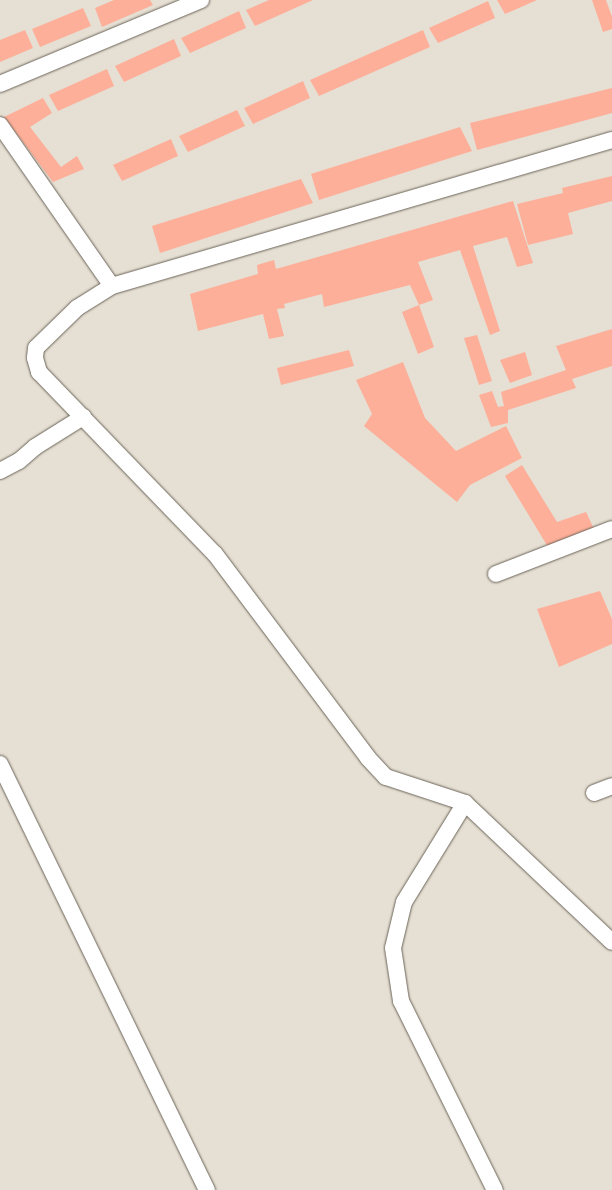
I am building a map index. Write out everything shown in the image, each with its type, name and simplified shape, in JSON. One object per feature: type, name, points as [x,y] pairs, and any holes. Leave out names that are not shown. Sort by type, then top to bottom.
[{"type":"street","points":[[0,84],[184,3],[201,0]]},
{"type":"street","points":[[0,125],[112,286]]},
{"type":"street","points":[[612,140],[112,286],[77,308],[36,348],[39,372],[215,554],[368,758],[386,777],[465,803],[612,942]]},
{"type":"street","points":[[0,471],[19,461],[35,447],[83,417]]},
{"type":"street","points":[[496,574],[612,528]]},
{"type":"street","points":[[0,764],[207,1190]]},
{"type":"street","points":[[594,793],[612,786]]},
{"type":"street","points":[[465,803],[404,902],[393,948],[401,1001],[496,1190]]},
{"type":"building","points":[[114,0],[150,0],[153,5],[102,27],[95,8]]},
{"type":"building","points":[[269,0],[313,0],[255,26],[246,10]]},
{"type":"building","points":[[497,0],[537,0],[505,14]]},
{"type":"building","points":[[592,0],[606,0],[612,17],[612,29],[603,32]]},
{"type":"building","points":[[488,1],[495,18],[438,43],[429,28]]},
{"type":"building","points":[[83,8],[91,26],[40,47],[32,29]]},
{"type":"building","points":[[239,11],[246,28],[190,53],[181,38]]},
{"type":"building","points":[[25,30],[33,48],[0,62],[0,40]]},
{"type":"building","points":[[423,30],[430,47],[319,96],[310,80]]},
{"type":"building","points":[[174,39],[181,56],[124,82],[115,66]]},
{"type":"building","points":[[107,69],[114,86],[58,111],[49,95]]},
{"type":"building","points":[[303,81],[310,98],[253,124],[244,108]]},
{"type":"building","points":[[612,88],[612,113],[477,150],[470,123]]},
{"type":"building","points":[[43,98],[52,113],[30,127],[61,167],[77,156],[84,169],[53,182],[4,117]]},
{"type":"building","points":[[237,110],[245,126],[188,152],[179,136]]},
{"type":"building","points":[[460,127],[472,151],[319,200],[311,174]]},
{"type":"building","points":[[171,139],[178,156],[122,181],[113,165]]},
{"type":"building","points":[[612,176],[612,201],[568,213],[573,234],[528,245],[517,204],[563,193],[562,188]]},
{"type":"building","points":[[301,179],[313,203],[160,253],[152,226]]},
{"type":"building","points":[[513,201],[533,263],[517,267],[507,237],[473,246],[500,331],[490,335],[460,250],[418,262],[433,300],[419,305],[410,285],[324,307],[322,294],[284,304],[285,308],[277,309],[284,336],[269,339],[263,314],[198,331],[190,294],[258,274],[257,265],[274,260],[276,269]]},
{"type":"building","points":[[419,305],[434,347],[418,354],[402,312]]},
{"type":"building","points":[[612,329],[612,366],[572,379],[576,388],[508,410],[508,423],[491,427],[479,395],[492,391],[498,407],[504,406],[501,392],[566,370],[556,346]]},
{"type":"building","points":[[477,335],[492,381],[479,385],[464,338]]},
{"type":"building","points":[[349,350],[354,366],[281,385],[277,368]]},
{"type":"building","points":[[525,352],[532,375],[510,383],[500,360]]},
{"type":"building","points":[[403,362],[425,418],[456,451],[506,426],[522,458],[470,485],[457,502],[364,426],[372,414],[356,380]]},
{"type":"building","points":[[522,465],[557,522],[586,512],[594,529],[548,547],[505,476]]},
{"type":"building","points":[[600,591],[612,619],[612,644],[559,667],[537,609]]}]
